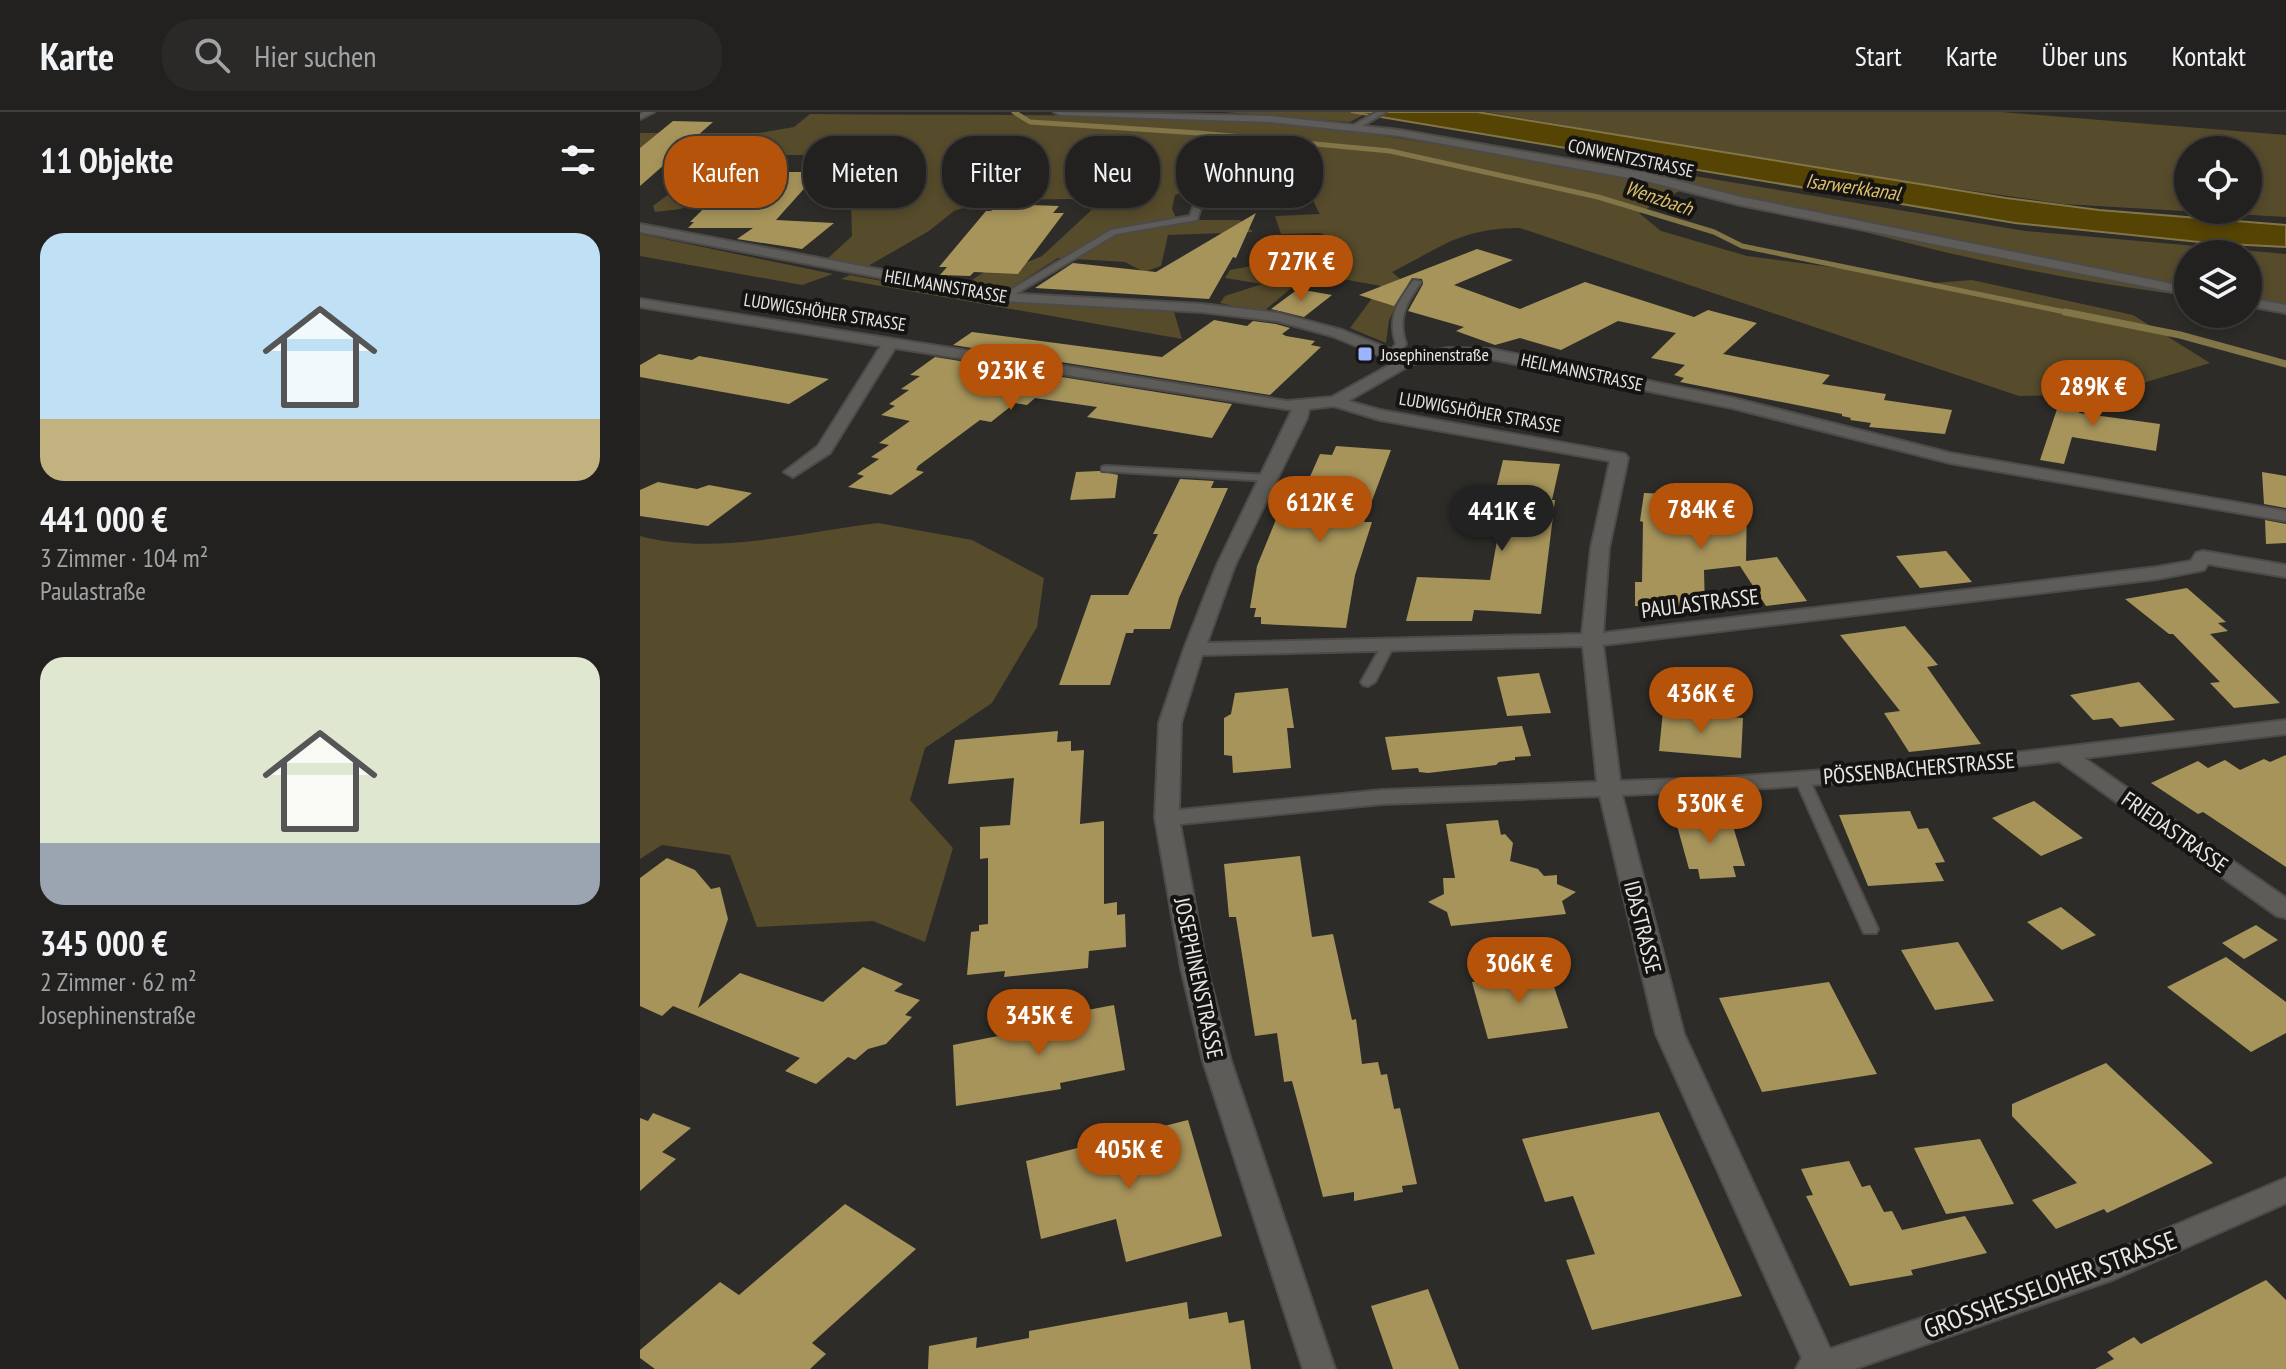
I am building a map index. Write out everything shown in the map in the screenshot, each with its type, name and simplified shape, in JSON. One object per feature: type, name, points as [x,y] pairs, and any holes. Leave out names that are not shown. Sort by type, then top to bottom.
[{"type":"street","name":"CONWENTZSTRASSE","points":[[1060,112],[1270,119],[1354,127],[1647,177],[1740,201],[2174,288]]},
{"type":"street","name":"HEILMANNSTRASSE","points":[[640,228],[1004,297],[1202,308],[1278,317],[1337,333],[1400,359],[1448,353],[1517,358],[1733,403],[1950,458],[2286,516]]},
{"type":"street","name":"LUDWIGSHÖHER STRASSE","points":[[640,303],[1258,403],[1301,407],[1336,401],[1400,359]]},
{"type":"street","points":[[2262,305],[2286,309]]},
{"type":"street","points":[[793,472],[824,449],[891,342]]},
{"type":"street","name":"LUDWIGSHÖHER STRASSE","points":[[1336,401],[1350,408],[1380,415],[1619,458]]},
{"type":"street","name":"JOSEPHINENSTRASSE","points":[[1301,407],[1299,418],[1226,565],[1194,649],[1170,723],[1167,818],[1194,968],[1217,1061],[1319,1369]]},
{"type":"street","name":"IDASTRASSE","points":[[1619,458],[1600,548],[1592,640],[1609,788],[1670,1034],[1817,1368]]},
{"type":"street","name":"PAULASTRASSE","points":[[1194,649],[1592,640],[2143,575],[2197,566],[2203,557],[2286,571]]},
{"type":"street","name":"PÖSSENBACHERSTRASSE","points":[[1167,818],[1382,797],[1802,779],[1948,768],[2286,727]]},
{"type":"street","name":"FRIEDASTRASSE","points":[[2063,754],[2286,910]]},
{"type":"street","name":"GROSSHESSELOHER STRASSE","points":[[1817,1368],[2101,1271],[2286,1190]]},
{"type":"lane","points":[[640,117],[650,112]]},
{"type":"lane","points":[[1354,127],[1382,112]]},
{"type":"lane","points":[[1004,297],[1114,232],[1194,218],[1197,208]]},
{"type":"lane","points":[[1400,359],[1401,344],[1394,327],[1396,314],[1404,297],[1417,282]]},
{"type":"lane","points":[[1106,469],[1268,478]]},
{"type":"lane","points":[[1368,682],[1387,647]]},
{"type":"lane","points":[[1802,779],[1870,929]]},
{"type":"shaded area","points":[[1224,112],[1350,112],[1365,114],[1350,122]]},
{"type":"shaded area","points":[[1486,112],[2001,112],[2286,135],[2286,217],[2262,216],[2262,136],[2174,136],[2174,210],[2063,204],[1832,171]]},
{"type":"shaded area","points":[[810,114],[1098,116],[1271,123],[1366,133],[1681,190],[1639,213],[1661,231],[1747,256],[1853,270],[1922,284],[1972,280],[2133,315],[2210,363],[2106,394],[2019,396],[1520,228],[1467,235],[1392,272],[1407,285],[1389,320],[1386,343],[1350,328],[1381,286],[1309,273],[1263,312],[1220,303],[1225,296],[1262,284],[1225,278],[1230,270],[1344,249],[1341,241],[1320,233],[1281,234],[1275,216],[1320,214],[1317,208],[1323,208],[1323,136],[1176,136],[1176,195],[1172,209],[1177,220],[1240,220],[1253,232],[1168,235],[1161,266],[1144,272],[1125,262],[1058,258],[1006,291],[966,284],[990,268],[1025,263],[1042,256],[1094,208],[1160,208],[1160,136],[1065,136],[1065,199],[1049,199],[1049,136],[942,136],[942,208],[963,208],[868,266],[826,260],[852,236],[851,208],[926,208],[926,136],[803,136],[803,155],[787,155],[787,136],[664,136],[664,157],[640,157],[640,133],[759,133],[794,127]]},
{"type":"shaded area","points":[[1623,168],[1658,170],[2025,231],[2174,244],[2174,294],[2049,274],[1946,252]]},
{"type":"shaded area","points":[[664,198],[664,208],[682,208],[655,212],[653,206]]},
{"type":"shaded area","points":[[640,234],[833,274],[802,285],[640,256]]},
{"type":"shaded area","points":[[2262,252],[2286,254],[2286,309],[2262,306]]},
{"type":"shaded area","points":[[850,275],[984,300],[1174,312],[1182,339],[841,279]]},
{"type":"shaded area","points":[[878,523],[972,540],[1044,578],[1037,627],[992,703],[925,748],[910,800],[953,848],[925,942],[873,921],[757,927],[730,855],[662,845],[640,859],[640,536],[668,542],[727,543]]},
{"type":"water","name":"Isarwerkkanal","points":[[1351,112],[1477,112],[2006,198],[2174,216],[2174,224],[2286,225],[2286,247],[2262,246],[2262,240],[2180,240],[2015,223]]},
{"type":"building","points":[[673,121],[713,122],[697,136],[664,136],[664,165],[640,186],[640,148]]},
{"type":"building","points":[[787,172],[803,172],[803,190],[787,208]]},
{"type":"building","points":[[1049,206],[1059,206],[1053,213],[1064,213],[1018,274],[974,272],[970,276],[940,275],[947,267],[939,267],[986,211],[994,208]]},
{"type":"building","points":[[704,208],[787,208],[776,220],[834,223],[802,249],[737,239],[753,228],[688,228],[694,222],[690,222]]},
{"type":"building","points":[[1256,213],[1236,258],[1233,257],[1209,299],[1035,288],[1073,263],[1156,272]]},
{"type":"building","points":[[1477,249],[1513,260],[1454,285],[1520,309],[1585,282],[1694,317],[1708,310],[1757,323],[1723,354],[1830,375],[1822,384],[1886,394],[1884,400],[1952,410],[1945,434],[1869,427],[1871,423],[1850,420],[1842,414],[1680,382],[1684,378],[1674,375],[1685,365],[1651,358],[1676,333],[1618,321],[1561,350],[1520,338],[1495,345],[1456,331],[1464,327],[1408,311],[1423,284],[1422,279],[1412,278],[1394,306],[1359,295]]},
{"type":"building","points":[[1298,289],[1332,295],[1304,317],[1271,309]]},
{"type":"building","points":[[1214,320],[1247,326],[1253,321],[1276,324],[1290,328],[1282,334],[1315,341],[1311,345],[1321,347],[1270,395],[953,345],[972,332],[1162,357]]},
{"type":"building","points":[[659,354],[692,360],[699,356],[829,379],[789,404],[640,377],[640,365]]},
{"type":"building","points":[[935,357],[1232,404],[1212,438],[1087,417],[1097,407],[1035,398],[1027,405],[1015,403],[991,422],[980,420],[918,466],[916,470],[924,472],[891,495],[848,487],[864,476],[857,474],[879,459],[871,457],[889,445],[879,443],[910,421],[881,415],[895,406],[889,404],[909,390],[901,389],[920,376],[910,375]]},
{"type":"building","points":[[2066,382],[2086,388],[2079,413],[2160,424],[2156,451],[2072,437],[2064,464],[2040,460]]},
{"type":"building","points":[[1336,446],[1391,450],[1364,522],[1372,522],[1355,575],[1346,628],[1261,624],[1261,617],[1254,617],[1256,608],[1250,608],[1257,566],[1277,517],[1293,515],[1320,454],[1332,455]]},
{"type":"building","points":[[1503,460],[1560,464],[1552,500],[1555,500],[1541,614],[1474,610],[1472,621],[1406,621],[1417,577],[1490,580],[1501,518],[1489,517]]},
{"type":"building","points":[[1099,471],[1118,475],[1115,498],[1070,500],[1076,472]]},
{"type":"building","points":[[2262,472],[2286,476],[2286,508],[2264,504]]},
{"type":"building","points":[[1180,479],[1214,481],[1211,488],[1228,488],[1179,598],[1170,629],[1134,629],[1133,633],[1126,633],[1110,685],[1059,685],[1091,595],[1128,595],[1158,534],[1153,534]]},
{"type":"building","points":[[658,482],[697,489],[709,485],[752,493],[708,526],[640,516],[640,490]]},
{"type":"building","points":[[1676,488],[1715,491],[1714,497],[1747,500],[1746,561],[1777,557],[1807,601],[1766,606],[1740,566],[1704,570],[1705,610],[1635,606],[1635,582],[1642,582],[1643,522],[1640,521],[1644,493],[1667,494],[1668,491],[1676,491]]},
{"type":"building","points":[[2265,520],[2286,524],[2286,543],[2266,544]]},
{"type":"building","points":[[1946,551],[1972,582],[1920,588],[1896,556]]},
{"type":"building","points":[[2187,588],[2226,622],[2218,623],[2228,631],[2210,634],[2280,703],[2234,708],[2210,683],[2220,682],[2173,634],[2125,599]]},
{"type":"building","points":[[1905,626],[1938,665],[1927,667],[1981,744],[1909,752],[1884,713],[1900,711],[1840,635]]},
{"type":"building","points":[[1539,673],[1551,713],[1507,716],[1497,677]]},
{"type":"building","points":[[2139,682],[2175,720],[2120,727],[2112,718],[2093,720],[2070,695]]},
{"type":"building","points":[[1288,688],[1294,728],[1287,728],[1291,768],[1233,773],[1232,756],[1224,755],[1224,718],[1231,714],[1235,693]]},
{"type":"building","points":[[1663,711],[1743,718],[1741,758],[1659,751]]},
{"type":"building","points":[[1522,726],[1531,756],[1515,757],[1515,760],[1496,765],[1428,773],[1419,772],[1418,768],[1392,770],[1385,737]]},
{"type":"building","points":[[1058,731],[1057,742],[1071,741],[1071,751],[1084,750],[1080,824],[1104,821],[1104,904],[1117,902],[1117,915],[1125,914],[1126,947],[1089,951],[1088,968],[1004,977],[1005,971],[967,975],[971,932],[979,931],[979,925],[988,924],[988,858],[980,859],[980,827],[1010,825],[1014,778],[948,784],[955,740]]},
{"type":"building","points":[[2286,755],[2286,867],[2203,812],[2198,814],[2151,783],[2198,761],[2208,768],[2225,760],[2240,770],[2264,759],[2270,762]]},
{"type":"building","points":[[2034,801],[2083,838],[2041,856],[1992,818]]},
{"type":"building","points":[[1910,811],[1918,829],[1928,828],[1945,862],[1935,863],[1944,881],[1868,886],[1839,815]]},
{"type":"building","points":[[1729,813],[1745,866],[1733,866],[1736,877],[1700,879],[1698,869],[1689,869],[1676,822],[1680,821],[1679,816]]},
{"type":"building","points":[[1498,820],[1501,835],[1505,834],[1513,843],[1510,861],[1538,869],[1544,876],[1557,875],[1557,884],[1576,892],[1562,901],[1566,914],[1451,926],[1447,912],[1428,902],[1444,894],[1443,878],[1455,878],[1446,824]]},
{"type":"building","points":[[1300,856],[1312,937],[1333,934],[1352,1020],[1356,1019],[1362,1064],[1378,1062],[1381,1075],[1387,1074],[1394,1109],[1400,1108],[1417,1184],[1402,1186],[1403,1192],[1354,1201],[1354,1192],[1323,1197],[1292,1081],[1284,1082],[1277,1033],[1255,1036],[1236,917],[1229,917],[1224,864]]},
{"type":"building","points":[[667,858],[695,870],[711,889],[720,887],[728,919],[698,1008],[740,973],[823,1002],[863,967],[903,984],[894,991],[920,1000],[905,1015],[912,1017],[886,1044],[868,1049],[855,1060],[848,1057],[816,1084],[785,1071],[800,1058],[673,1006],[662,1016],[640,1006],[640,878]]},
{"type":"building","points":[[2061,907],[2096,935],[2062,950],[2027,922]]},
{"type":"building","points":[[2256,925],[2278,940],[2244,959],[2222,943]]},
{"type":"building","points":[[1958,942],[1994,1001],[1935,1010],[1901,950]]},
{"type":"building","points":[[2226,957],[2286,1002],[2286,1033],[2251,1052],[2167,987]]},
{"type":"building","points":[[1549,972],[1568,1028],[1488,1039],[1472,982]]},
{"type":"building","points":[[1829,982],[1877,1074],[1762,1092],[1719,998]]},
{"type":"building","points":[[1114,1005],[1125,1070],[1060,1083],[1061,1089],[956,1106],[953,1045],[1023,1031],[1023,1022]]},
{"type":"building","points":[[2106,1063],[2213,1163],[2107,1213],[2104,1209],[2056,1229],[2032,1200],[2077,1183],[2012,1116],[2012,1104]]},
{"type":"building","points":[[1659,1112],[1742,1296],[1592,1330],[1566,1260],[1595,1254],[1573,1196],[1545,1202],[1522,1139]]},
{"type":"building","points":[[653,1113],[691,1128],[662,1152],[676,1159],[640,1191],[640,1118],[648,1121]]},
{"type":"building","points":[[1188,1120],[1222,1236],[1126,1262],[1116,1219],[1041,1239],[1026,1161]]},
{"type":"building","points":[[1980,1139],[2014,1204],[1946,1214],[1914,1148]]},
{"type":"building","points":[[1849,1161],[1862,1187],[1870,1185],[1884,1212],[1892,1211],[1902,1230],[1965,1216],[1987,1253],[1911,1270],[1913,1275],[1850,1286],[1806,1196],[1813,1195],[1801,1169]]},
{"type":"building","points":[[845,1204],[916,1249],[812,1343],[826,1354],[810,1369],[655,1369],[640,1358],[640,1350],[720,1282],[739,1295]]},
{"type":"building","points":[[2266,1280],[2286,1300],[2286,1369],[2095,1369],[2114,1359],[2107,1352],[2134,1337],[2141,1344]]},
{"type":"building","points":[[1428,1289],[1459,1369],[1393,1369],[1371,1306]]},
{"type":"building","points":[[1187,1302],[1189,1319],[1227,1312],[1229,1323],[1244,1320],[1251,1369],[928,1369],[929,1346],[977,1337],[976,1348],[1029,1338],[1029,1331]]},
{"type":"waterway","name":"Wenzbach","points":[[1014,112],[1030,122],[1199,133],[1390,151],[1598,197],[1714,232],[1742,246],[2075,314]]},
{"type":"waterway","name":"Wenzbach","points":[[2065,312],[2075,314]]},
{"type":"waterway","name":"Wenzbach","points":[[2075,314],[2180,335],[2286,364]]},
{"type":"place","name":"Josephinenstraße","points":[[1365,354]]}]
